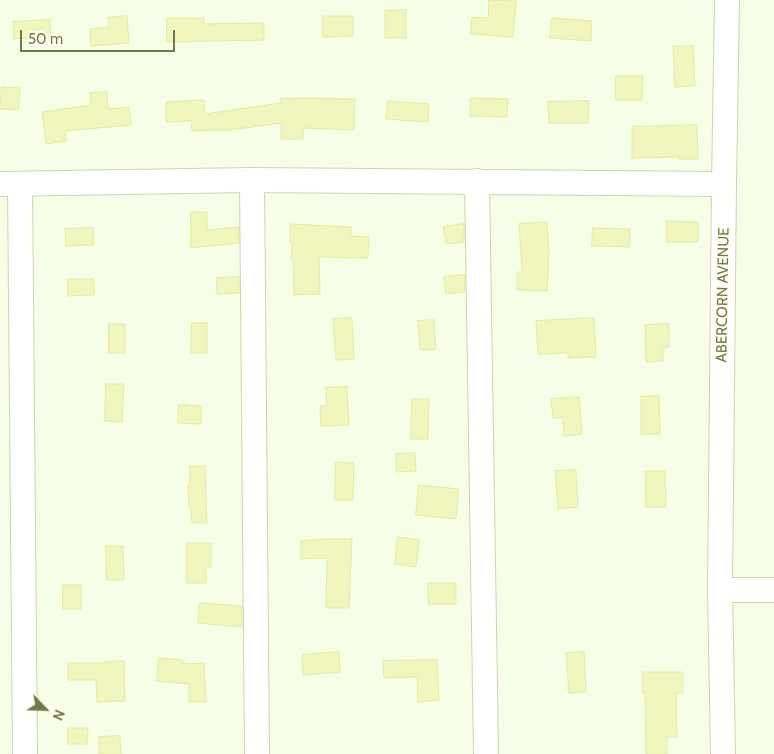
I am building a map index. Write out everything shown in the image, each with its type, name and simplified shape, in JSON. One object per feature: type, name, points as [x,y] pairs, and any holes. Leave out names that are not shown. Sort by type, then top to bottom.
[{"type":"street","name":"ABERCORN AVENUE","points":[[723,754],[720,590],[727,0]]},
{"type":"street","points":[[25,754],[10,184],[252,180],[724,184]]},
{"type":"street","points":[[252,180],[257,754]]},
{"type":"street","points":[[477,181],[486,754]]},
{"type":"street","points":[[720,590],[774,590]]},
{"type":"building","points":[[489,0],[516,1],[513,37],[470,34],[472,17],[488,18]]},
{"type":"building","points":[[406,10],[406,38],[385,38],[385,11]]},
{"type":"building","points":[[127,16],[129,43],[91,46],[90,29],[109,27],[108,18]]},
{"type":"building","points":[[323,16],[353,16],[353,36],[323,37]]},
{"type":"building","points":[[167,18],[204,18],[204,24],[264,23],[264,40],[167,42]]},
{"type":"building","points":[[552,18],[592,21],[591,41],[550,38]]},
{"type":"building","points":[[50,20],[51,37],[14,39],[13,22]]},
{"type":"building","points":[[693,46],[695,86],[675,87],[673,47]]},
{"type":"building","points":[[616,76],[643,76],[642,100],[616,100]]},
{"type":"building","points":[[2,87],[20,88],[18,110],[0,109]]},
{"type":"building","points":[[107,92],[108,109],[129,107],[131,125],[65,131],[66,141],[46,144],[42,112],[91,105],[90,93]]},
{"type":"building","points":[[471,98],[508,99],[507,117],[470,116]]},
{"type":"building","points":[[280,99],[355,99],[354,130],[303,128],[303,139],[281,139],[281,123],[223,131],[192,131],[191,121],[166,122],[166,102],[204,100],[205,114],[281,103]]},
{"type":"building","points":[[388,101],[429,104],[428,122],[386,119]]},
{"type":"building","points":[[589,101],[588,123],[549,123],[548,102]]},
{"type":"building","points":[[697,125],[698,159],[679,159],[679,157],[632,158],[632,127]]},
{"type":"building","points":[[191,212],[207,212],[207,230],[239,227],[239,243],[191,248]]},
{"type":"building","points":[[667,221],[698,222],[698,242],[667,242]]},
{"type":"building","points":[[547,222],[549,252],[547,291],[517,290],[517,272],[522,272],[519,224]]},
{"type":"building","points":[[291,224],[351,227],[351,236],[369,237],[368,258],[319,257],[320,294],[294,295],[293,261],[291,260],[292,242],[290,242]]},
{"type":"building","points":[[464,224],[464,242],[446,244],[443,227]]},
{"type":"building","points":[[93,228],[94,245],[66,246],[65,229]]},
{"type":"building","points":[[593,228],[630,229],[629,247],[592,246]]},
{"type":"building","points":[[465,275],[465,292],[446,294],[444,277]]},
{"type":"building","points":[[239,277],[239,293],[217,294],[216,278]]},
{"type":"building","points":[[68,279],[94,279],[94,295],[68,296]]},
{"type":"building","points":[[352,318],[354,359],[336,360],[333,319]]},
{"type":"building","points":[[594,318],[596,357],[568,358],[568,353],[538,354],[536,321]]},
{"type":"building","points":[[434,320],[436,349],[420,350],[418,321]]},
{"type":"building","points":[[192,323],[207,323],[207,353],[191,353]]},
{"type":"building","points":[[109,324],[125,324],[125,353],[109,353]]},
{"type":"building","points":[[669,324],[669,347],[663,348],[663,361],[646,362],[645,325]]},
{"type":"building","points":[[106,384],[124,384],[122,422],[105,421]]},
{"type":"building","points":[[347,387],[349,425],[321,426],[320,406],[327,406],[326,388]]},
{"type":"building","points":[[659,396],[660,434],[641,434],[641,397]]},
{"type":"building","points":[[579,397],[582,434],[564,436],[563,417],[553,418],[551,399]]},
{"type":"building","points":[[412,399],[429,399],[428,439],[411,439]]},
{"type":"building","points":[[179,405],[201,406],[201,424],[178,423]]},
{"type":"building","points":[[415,453],[416,471],[396,472],[396,454]]},
{"type":"building","points":[[336,462],[354,463],[353,500],[335,500]]},
{"type":"building","points":[[190,466],[205,466],[207,523],[192,523],[188,484],[190,484]]},
{"type":"building","points":[[576,470],[578,507],[558,509],[555,471]]},
{"type":"building","points":[[646,471],[665,471],[666,507],[646,507]]},
{"type":"building","points":[[419,485],[459,489],[456,519],[416,515]]},
{"type":"building","points":[[398,537],[419,540],[416,567],[395,564]]},
{"type":"building","points":[[352,539],[349,608],[326,608],[327,558],[301,559],[301,541]]},
{"type":"building","points":[[187,543],[211,543],[211,567],[206,567],[206,583],[187,583]]},
{"type":"building","points":[[106,546],[123,546],[124,580],[107,580]]},
{"type":"building","points":[[428,583],[456,583],[456,604],[429,604]]},
{"type":"building","points":[[63,585],[81,585],[81,609],[63,609]]},
{"type":"building","points":[[200,603],[242,606],[242,627],[198,623]]},
{"type":"building","points":[[339,652],[340,672],[303,675],[302,655]]},
{"type":"building","points":[[584,652],[586,692],[569,693],[566,653]]},
{"type":"building","points":[[159,658],[183,660],[183,664],[204,663],[206,702],[189,702],[189,684],[157,681]]},
{"type":"building","points":[[437,660],[439,700],[418,702],[417,677],[384,678],[383,661]]},
{"type":"building","points":[[124,661],[125,701],[97,702],[96,680],[68,680],[68,663]]},
{"type":"building","points":[[643,672],[683,672],[683,693],[676,693],[677,737],[667,737],[667,754],[646,754]]},
{"type":"building","points":[[68,728],[88,728],[87,744],[68,744]]},
{"type":"building","points":[[120,736],[121,754],[99,754],[99,737]]}]
